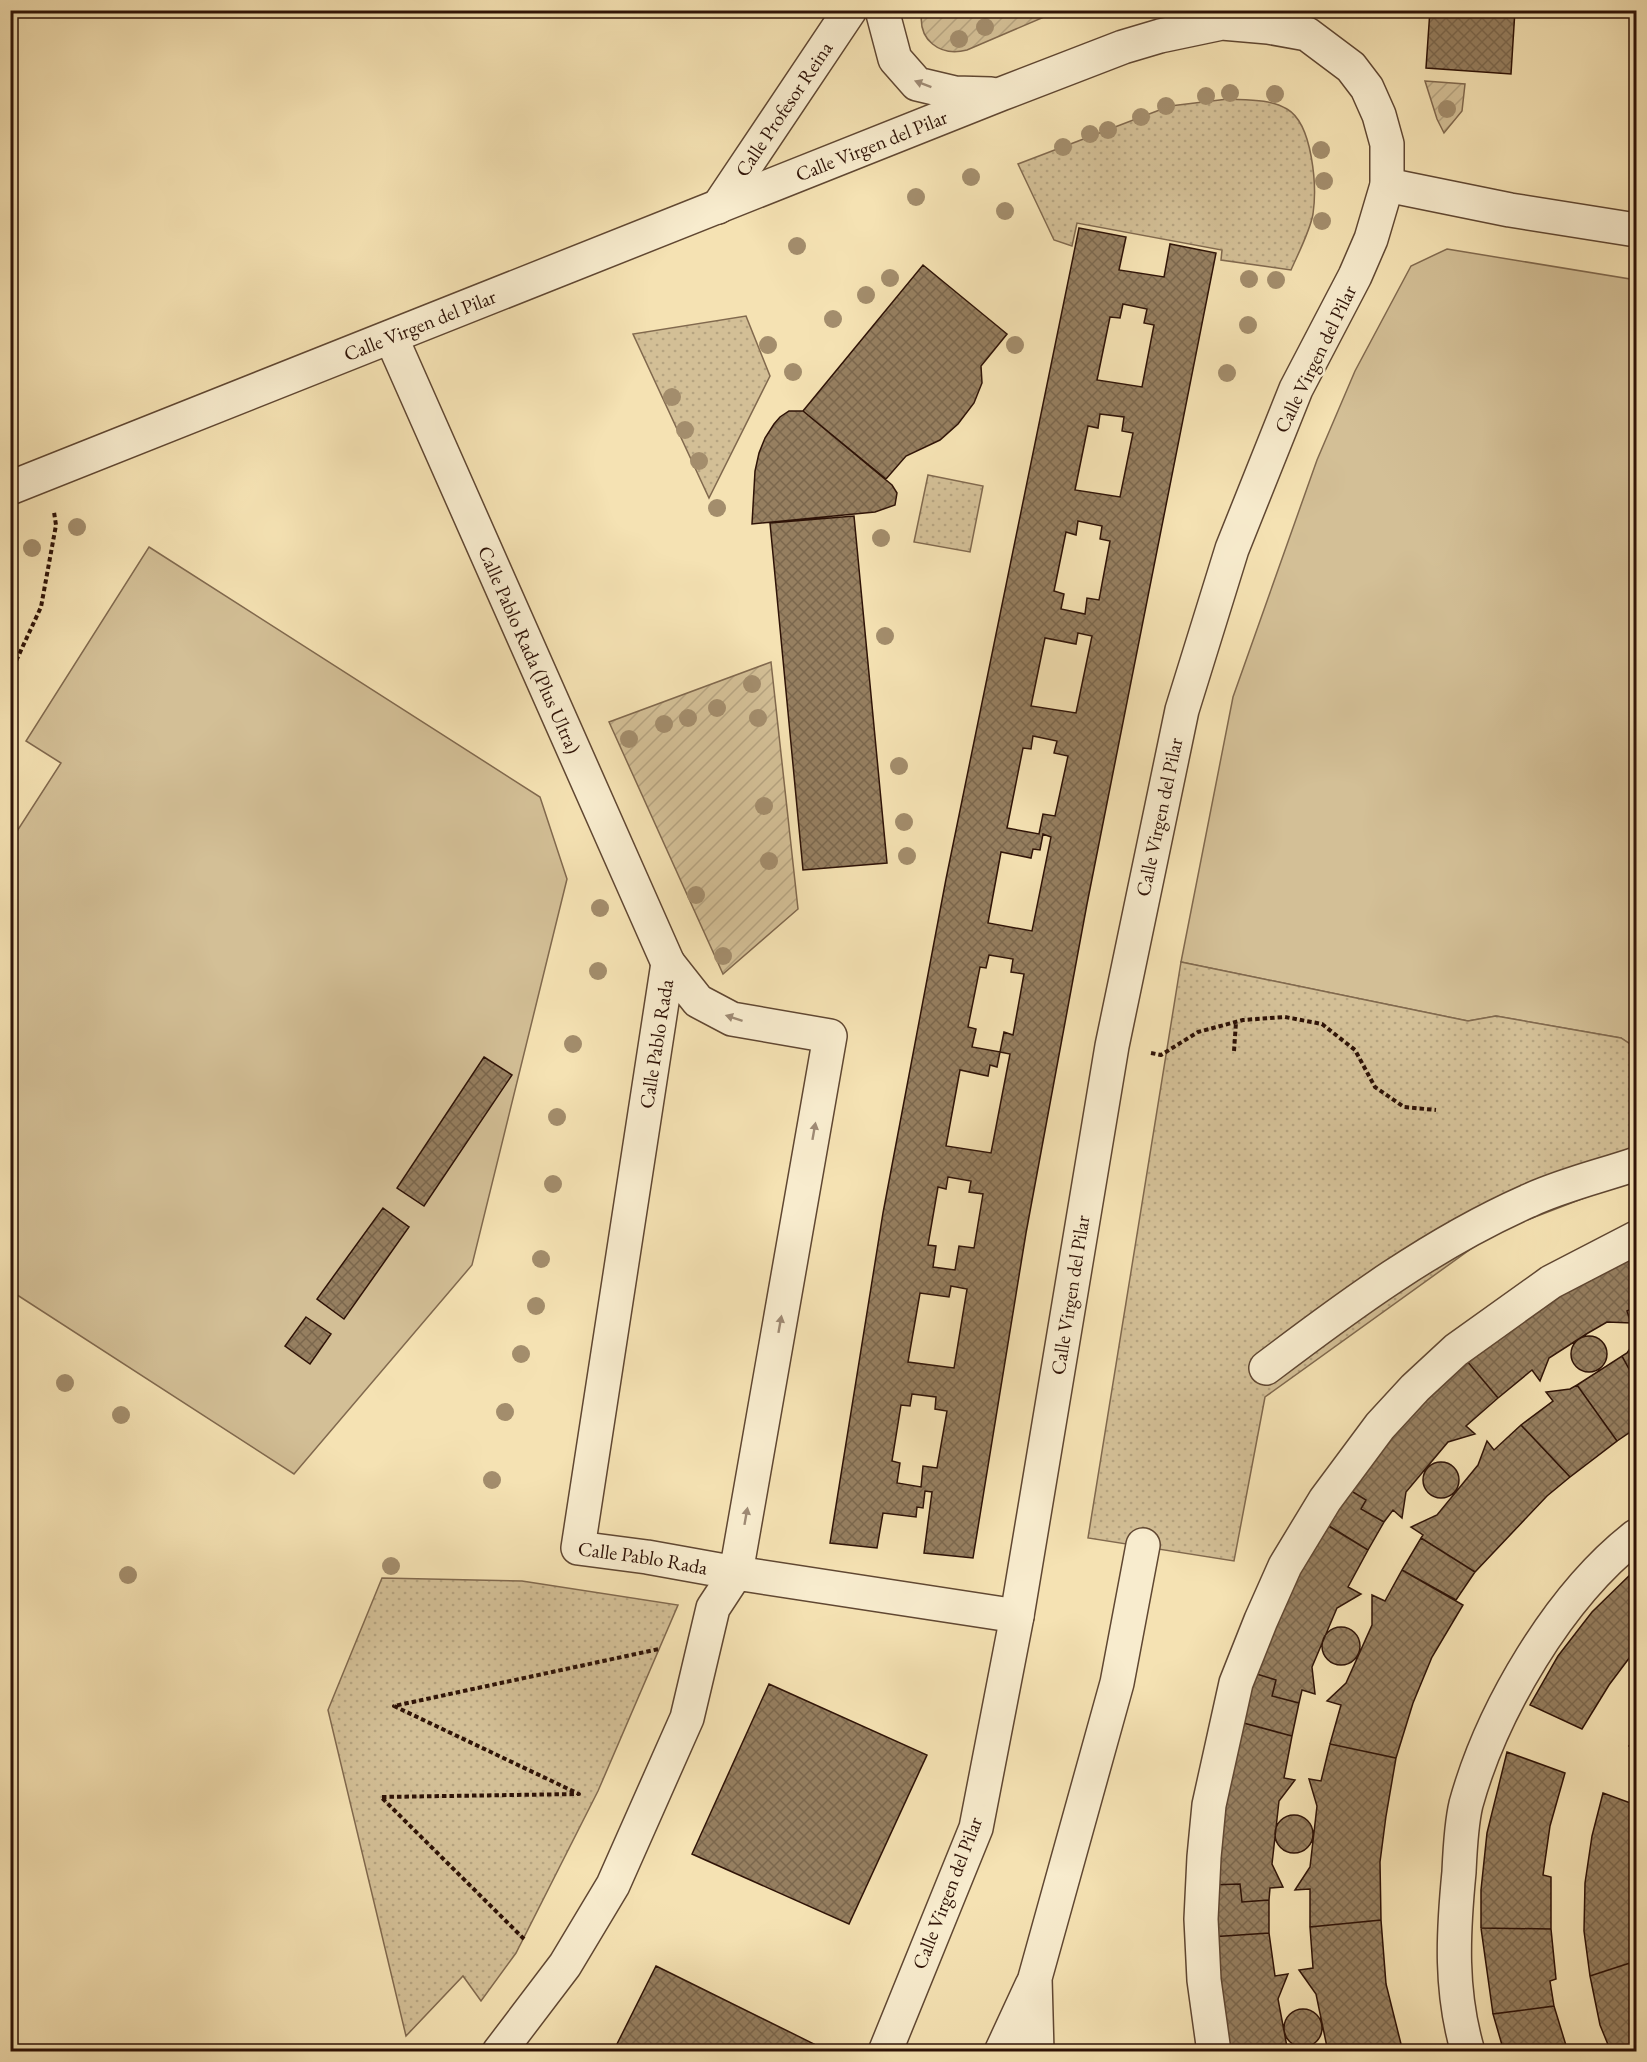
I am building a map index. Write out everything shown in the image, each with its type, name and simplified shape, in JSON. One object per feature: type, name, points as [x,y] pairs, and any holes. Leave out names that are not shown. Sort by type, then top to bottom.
[{"type":"street","name":"Calle Profesor Reina","points":[[718,207],[850,10]]},
{"type":"street","points":[[882,10],[895,59],[917,84],[955,93],[1001,94]]},
{"type":"street","name":"Calle Virgen del Pilar","points":[[10,488],[1001,94],[1123,47],[1160,36],[1222,23],[1268,27],[1307,34],[1351,67],[1367,88],[1379,115],[1387,144],[1387,185],[1371,239],[1355,276],[1296,389],[1229,560],[1182,710],[1112,1046],[1017,1616],[976,1828],[885,2052]]},
{"type":"street","points":[[1387,185],[1510,210],[1636,230]]},
{"type":"street","name":"Calle Pablo Rada (Plus Ultra)","points":[[391,337],[668,963]]},
{"type":"street","name":"Calle Pablo Rada","points":[[668,963],[578,1548],[736,1573]]},
{"type":"street","name":"Calle Pablo Rada","points":[[499,2052],[566,1965],[613,1885],[687,1718],[713,1608],[736,1573],[830,1036],[732,1019],[698,1001],[668,963]]},
{"type":"street","points":[[1266,1368],[1344,1309],[1436,1248],[1529,1200],[1636,1164]]},
{"type":"street","points":[[1215,2052],[1204,1980],[1201,1919],[1209,1805],[1236,1683],[1286,1566],[1325,1500],[1380,1426],[1415,1388],[1456,1350],[1551,1282],[1636,1238]]},
{"type":"street","points":[[1468,2052],[1454,1984],[1454,1934],[1461,1849],[1469,1796],[1479,1766],[1507,1702],[1548,1631],[1598,1571],[1636,1536]]},
{"type":"street","points":[[1001,2052],[1035,1978],[1117,1683],[1143,1545]]},
{"type":"street","points":[[736,1573],[1017,1616]]},
{"type":"street","points":[[1035,1978],[1037,2052]]},
{"type":"path","points":[[10,674],[41,607],[56,525],[50,472]]},
{"type":"path","points":[[1112,1046],[1161,1055],[1198,1032],[1236,1022],[1285,1017],[1322,1024],[1355,1050],[1375,1087],[1404,1107],[1436,1110]]},
{"type":"path","points":[[1234,1051],[1236,1022]]},
{"type":"path","points":[[524,1939],[381,1797],[579,1794],[394,1706],[659,1649]]},
{"type":"shaded area","points":[[922,10],[1058,11],[967,50],[957,52],[940,48],[927,38],[921,21]]},
{"type":"shaded area","points":[[1425,81],[1465,84],[1462,111],[1444,133],[1437,119]]},
{"type":"shaded area","points":[[1228,99],[1251,100],[1281,106],[1296,117],[1303,128],[1308,142],[1313,173],[1313,214],[1307,235],[1291,270],[1221,260],[1222,250],[1077,223],[1072,246],[1054,240],[1018,164],[1170,106]]},
{"type":"shaded area","points":[[1447,249],[1636,280],[1636,1048],[1621,1038],[1496,1016],[1468,1021],[1181,962],[1233,697],[1317,460],[1355,371],[1411,266]]},
{"type":"shaded area","points":[[746,316],[770,376],[709,498],[633,334]]},
{"type":"shaded area","points":[[928,475],[983,486],[970,552],[914,542]]},
{"type":"shaded area","points":[[149,547],[540,797],[567,879],[472,1265],[294,1474],[11,1291],[10,842],[61,763],[26,741]]},
{"type":"shaded area","points":[[771,662],[798,909],[723,974],[609,722]]},
{"type":"shaded area","points":[[1181,962],[1468,1021],[1496,1016],[1621,1038],[1636,1048],[1636,1178],[1493,1233],[1265,1397],[1234,1561],[1088,1538]]},
{"type":"shaded area","points":[[382,1578],[522,1581],[678,1605],[598,1791],[516,1953],[481,2001],[463,1976],[406,2036],[328,1710]]},
{"type":"building","points":[[1430,10],[1515,10],[1511,74],[1426,68]]},
{"type":"building","points":[[1079,228],[1126,237],[1119,270],[1164,277],[1170,244],[1216,253],[1087,904],[1026,1233],[973,1558],[924,1553],[932,1492],[925,1491],[923,1508],[917,1507],[916,1517],[883,1513],[877,1548],[830,1543],[883,1213],[946,879]],"holes":[[[1123,304],[1147,309],[1144,323],[1154,325],[1142,387],[1097,380],[1110,317],[1120,318]],[[1100,414],[1124,417],[1122,431],[1133,433],[1120,497],[1075,490],[1088,426],[1098,428]],[[1078,521],[1102,526],[1100,539],[1110,541],[1099,600],[1087,598],[1085,614],[1061,609],[1064,594],[1054,591],[1066,532],[1076,535]],[[1078,633],[1092,636],[1076,713],[1031,706],[1045,638],[1076,644]],[[1033,736],[1057,741],[1054,753],[1068,756],[1055,816],[1043,814],[1039,834],[1007,828],[1023,748],[1031,749]],[[1043,834],[1051,837],[1032,931],[988,923],[1001,852],[1031,858],[1033,849],[1040,850]],[[989,955],[1013,959],[1011,972],[1024,974],[1013,1035],[1004,1032],[1000,1052],[972,1047],[976,1029],[968,1027],[980,967],[986,968]],[[1000,1052],[1010,1054],[991,1153],[946,1146],[960,1070],[988,1076],[990,1065],[997,1067]],[[948,1177],[971,1181],[969,1192],[983,1194],[974,1248],[959,1246],[955,1270],[933,1267],[936,1246],[928,1245],[938,1187],[946,1189]],[[951,1286],[967,1289],[954,1368],[908,1362],[920,1293],[949,1297]],[[912,1394],[936,1397],[935,1409],[947,1411],[937,1468],[923,1466],[921,1487],[897,1483],[900,1463],[892,1461],[901,1405],[910,1406]]]},
{"type":"building","points":[[923,265],[1007,334],[981,366],[982,383],[974,403],[958,424],[940,440],[906,456],[886,479],[803,411]]},
{"type":"building","points":[[789,411],[803,411],[892,485],[897,493],[895,505],[875,512],[752,524],[755,471],[759,453],[774,424]]},
{"type":"building","points":[[854,516],[887,863],[803,870],[770,523]]},
{"type":"building","points":[[484,1057],[512,1075],[424,1206],[397,1188]]},
{"type":"building","points":[[383,1208],[409,1227],[344,1319],[317,1299]]},
{"type":"building","points":[[1636,1245],[1636,1307],[1627,1311],[1631,1323],[1607,1322],[1588,1333],[1549,1358],[1540,1381],[1532,1370],[1498,1398],[1461,1354]]},
{"type":"building","points":[[306,1317],[331,1334],[310,1364],[285,1346]]},
{"type":"building","points":[[1589,1336],[1602,1341],[1607,1354],[1602,1367],[1589,1372],[1576,1367],[1571,1354],[1576,1341]]},
{"type":"building","points":[[1636,1340],[1636,1382],[1622,1356]]},
{"type":"building","points":[[1461,1354],[1498,1398],[1466,1426],[1475,1434],[1448,1442],[1406,1492],[1402,1518],[1393,1510],[1384,1522],[1361,1509],[1366,1500],[1340,1484]]},
{"type":"building","points":[[1622,1356],[1636,1382],[1636,1428],[1617,1441],[1577,1385]]},
{"type":"building","points":[[1577,1385],[1617,1441],[1570,1477],[1521,1425],[1553,1401],[1546,1392],[1570,1389]]},
{"type":"building","points":[[1521,1425],[1570,1477],[1547,1496],[1475,1572],[1421,1538],[1423,1535],[1411,1527],[1437,1515],[1478,1465],[1487,1441],[1494,1450]]},
{"type":"building","points":[[1441,1462],[1454,1467],[1459,1480],[1454,1493],[1441,1498],[1428,1493],[1423,1480],[1428,1467]]},
{"type":"building","points":[[1340,1484],[1366,1500],[1361,1509],[1384,1522],[1368,1550],[1318,1519]]},
{"type":"building","points":[[1320,1521],[1368,1550],[1348,1587],[1361,1594],[1337,1608],[1312,1667],[1315,1694],[1302,1690],[1299,1703],[1272,1696],[1276,1680],[1247,1671]]},
{"type":"building","points":[[1421,1538],[1475,1572],[1456,1600],[1402,1570]]},
{"type":"building","points":[[1402,1570],[1463,1605],[1432,1657],[1413,1703],[1396,1758],[1330,1744],[1341,1705],[1327,1701],[1346,1683],[1372,1625],[1372,1595],[1385,1601]]},
{"type":"building","points":[[1635,1570],[1636,1649],[1609,1685],[1582,1729],[1530,1705],[1558,1656],[1592,1612]]},
{"type":"building","points":[[1341,1627],[1348,1628],[1354,1633],[1359,1639],[1359,1653],[1354,1659],[1348,1664],[1341,1665],[1334,1664],[1328,1659],[1323,1653],[1322,1646],[1323,1639],[1328,1633],[1334,1628]]},
{"type":"building","points":[[1247,1671],[1276,1680],[1272,1696],[1299,1703],[1292,1736],[1236,1721]]},
{"type":"building","points":[[769,1684],[927,1755],[849,1924],[692,1854]]},
{"type":"building","points":[[1236,1721],[1292,1736],[1284,1778],[1295,1780],[1279,1801],[1272,1864],[1283,1887],[1270,1888],[1269,1900],[1242,1902],[1240,1884],[1209,1885]]},
{"type":"building","points":[[1636,1735],[1636,1750],[1629,1746]]},
{"type":"building","points":[[1330,1744],[1396,1758],[1380,1862],[1381,1920],[1310,1927],[1310,1889],[1295,1890],[1310,1867],[1317,1806],[1309,1779],[1321,1781]]},
{"type":"building","points":[[1507,1752],[1565,1773],[1550,1826],[1543,1875],[1551,1877],[1551,1929],[1481,1928],[1481,1890],[1487,1833]]},
{"type":"building","points":[[1603,1793],[1636,1805],[1636,1961],[1590,1976],[1584,1931],[1585,1883],[1592,1836]]},
{"type":"building","points":[[1294,1815],[1308,1820],[1313,1834],[1308,1848],[1294,1853],[1280,1848],[1275,1834],[1280,1820]]},
{"type":"building","points":[[1240,1884],[1242,1902],[1269,1900],[1269,1933],[1210,1937],[1209,1885]]},
{"type":"building","points":[[1381,1920],[1386,1984],[1403,2052],[1328,2052],[1316,1994],[1299,1970],[1313,1968],[1310,1927]]},
{"type":"building","points":[[1481,1928],[1551,1929],[1556,1979],[1550,1981],[1554,2006],[1493,2014]]},
{"type":"building","points":[[1269,1933],[1275,1976],[1288,1974],[1278,1999],[1288,2052],[1225,2052],[1210,1937]]},
{"type":"building","points":[[1636,1961],[1636,2052],[1611,2052],[1600,2025],[1590,1976]]},
{"type":"building","points":[[656,1966],[814,2044],[810,2052],[613,2052]]},
{"type":"building","points":[[1554,2006],[1568,2052],[1504,2052],[1493,2014]]},
{"type":"building","points":[[1303,2009],[1310,2010],[1316,2015],[1321,2021],[1321,2035],[1316,2041],[1310,2046],[1303,2047],[1296,2046],[1290,2041],[1285,2035],[1284,2028],[1285,2021],[1290,2015],[1296,2010]]}]
